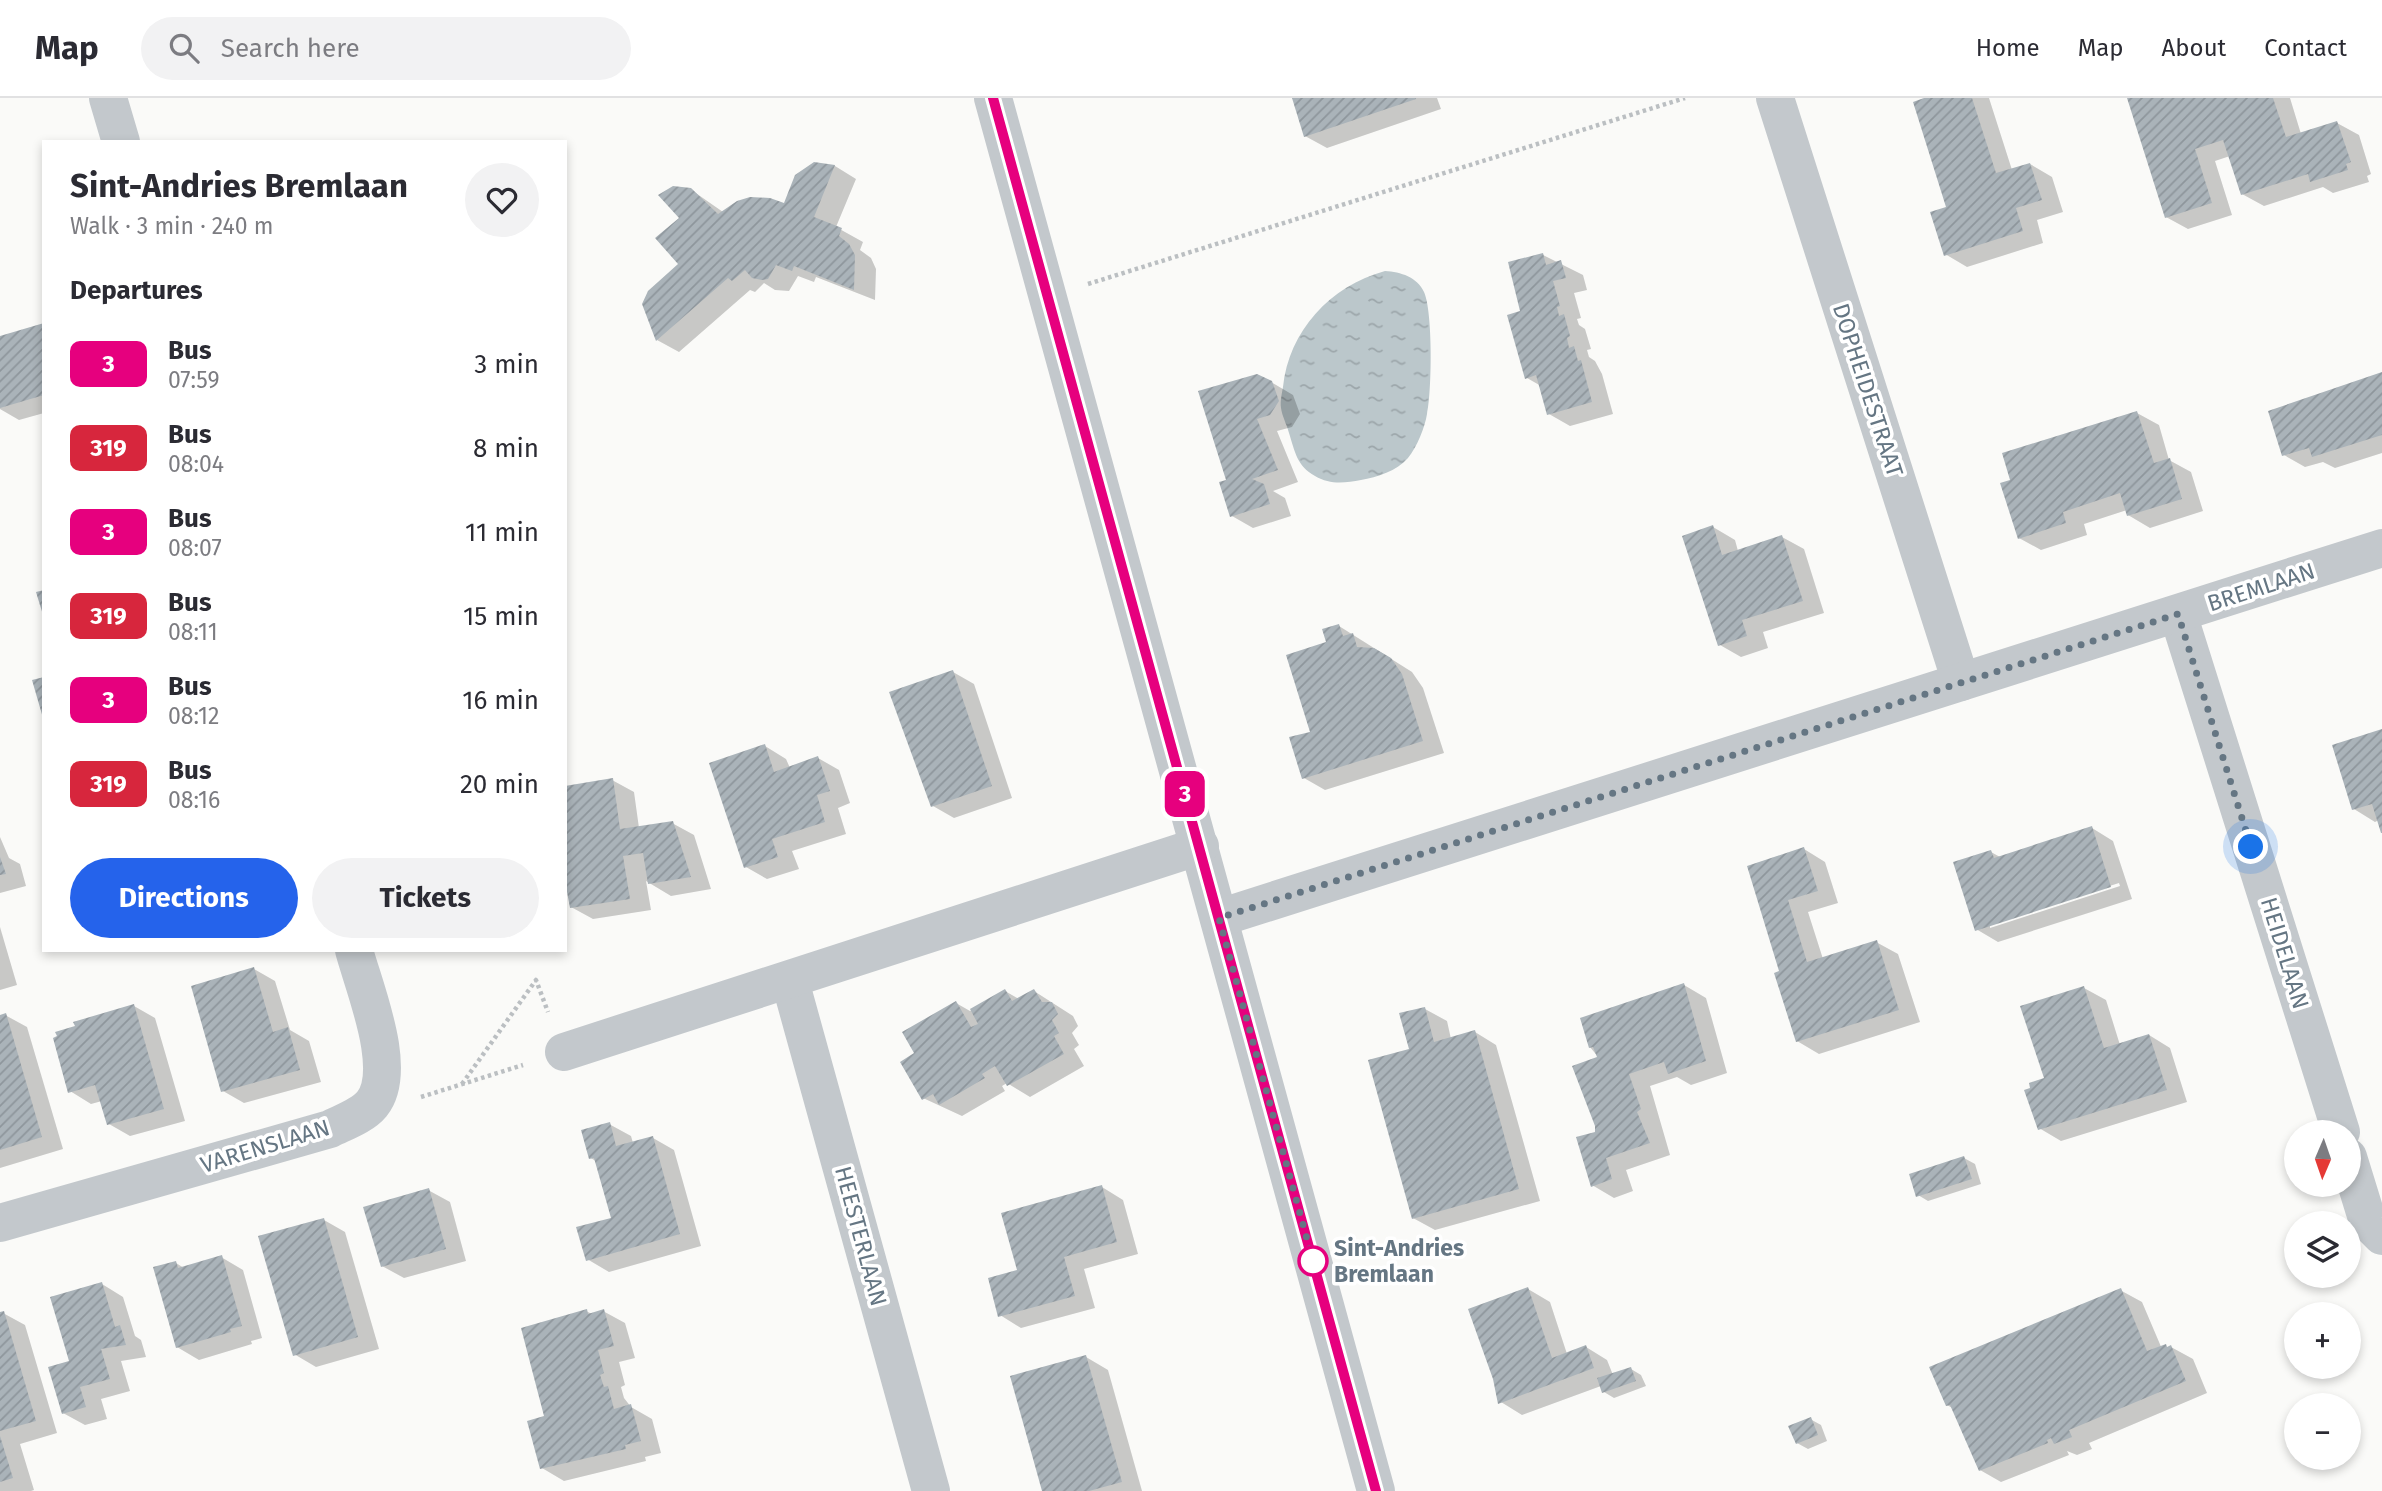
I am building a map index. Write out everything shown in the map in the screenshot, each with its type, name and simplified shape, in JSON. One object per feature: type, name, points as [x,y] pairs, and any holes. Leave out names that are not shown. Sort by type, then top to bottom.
[{"type":"street","points":[[108,98],[120,140]]},
{"type":"street","points":[[993,98],[1376,1491]]},
{"type":"street","name":"DOPHEIDESTRAAT","points":[[1775,98],[1961,682]]},
{"type":"street","name":"BREMLAAN","points":[[1219,918],[2382,548]]},
{"type":"street","name":"HEIDELAAN","points":[[2178,614],[2337,1120]]},
{"type":"street","points":[[564,1052],[1200,846]]},
{"type":"street","name":"VARENSLAAN","points":[[0,1223],[330,1129],[357,1116],[372,1104],[381,1087],[382,1064],[379,1038],[355,952]]},
{"type":"street","name":"HEESTERLAAN","points":[[790,981],[931,1491]]},
{"type":"street","points":[[2360,1197],[2368,1222],[2382,1236]]},
{"type":"path","points":[[1047,297],[1685,98]]},
{"type":"path","points":[[357,1116],[462,1084],[564,1052],[536,980],[462,1084]]},
{"type":"water","points":[[1385,271],[1413,279],[1421,287],[1427,302],[1431,371],[1429,403],[1424,425],[1411,453],[1393,470],[1355,481],[1326,481],[1309,472],[1300,463],[1282,414],[1281,397],[1287,367],[1303,330],[1330,300],[1365,278]]},
{"type":"building","points":[[1292,98],[1416,98],[1416,99],[1304,137]]},
{"type":"building","points":[[1924,98],[1972,98],[1996,173],[2030,163],[2042,200],[2016,208],[2023,231],[1944,256],[1930,212],[1946,207],[1913,102]]},
{"type":"building","points":[[2127,98],[2273,98],[2286,137],[2337,121],[2351,162],[2346,164],[2348,170],[2310,182],[2308,174],[2241,195],[2223,140],[2195,149],[2212,203],[2165,218]]},
{"type":"building","points":[[814,162],[835,165],[814,217],[842,228],[839,236],[849,244],[855,255],[854,290],[794,266],[792,271],[776,265],[768,279],[762,280],[752,278],[745,270],[732,281],[728,278],[656,341],[642,304],[648,291],[678,264],[655,238],[679,218],[658,195],[673,186],[691,188],[718,214],[737,201],[750,197],[770,198],[784,203],[795,175]]},
{"type":"building","points":[[1543,253],[1546,265],[1561,260],[1566,278],[1553,281],[1560,306],[1557,307],[1559,316],[1564,314],[1570,336],[1567,338],[1569,348],[1574,346],[1578,361],[1581,360],[1592,402],[1547,415],[1536,375],[1525,379],[1507,315],[1520,311],[1508,262]]},
{"type":"building","points":[[42,324],[42,396],[0,408],[0,336]]},
{"type":"building","points":[[2382,372],[2382,435],[2312,457],[2309,448],[2282,456],[2268,411]]},
{"type":"building","points":[[1257,374],[1272,381],[1279,401],[1270,415],[1257,419],[1278,470],[1252,479],[1264,484],[1270,504],[1230,517],[1219,482],[1226,480],[1198,391]]},
{"type":"building","points":[[2137,411],[2154,463],[2170,458],[2182,499],[2127,516],[2120,493],[2063,512],[2066,523],[2018,539],[2000,483],[2010,480],[2002,453]]},
{"type":"building","points":[[1713,525],[1722,555],[1782,535],[1803,601],[1742,620],[1747,636],[1718,646],[1682,536]]},
{"type":"building","points":[[42,590],[42,612],[36,592]]},
{"type":"building","points":[[1339,624],[1343,636],[1353,633],[1357,647],[1374,648],[1391,658],[1402,674],[1423,741],[1302,779],[1289,737],[1310,732],[1286,655],[1326,642],[1322,629]]},
{"type":"building","points":[[953,670],[992,786],[931,807],[889,692]]},
{"type":"building","points":[[42,678],[42,715],[32,680]]},
{"type":"building","points":[[2382,729],[2381,833],[2372,804],[2352,810],[2332,745]]},
{"type":"building","points":[[765,744],[774,772],[818,756],[830,791],[817,795],[825,822],[772,839],[778,857],[744,868],[709,763]]},
{"type":"building","points":[[613,778],[620,829],[673,821],[691,877],[648,884],[643,853],[623,856],[630,899],[570,908],[567,892],[567,786]]},
{"type":"building","points":[[2092,826],[2111,887],[1975,931],[1953,862],[1991,850],[1994,858]]},
{"type":"building","points":[[1804,847],[1818,891],[1788,900],[1807,962],[1877,940],[1899,1010],[1796,1042],[1774,973],[1779,971],[1747,866]]},
{"type":"building","points":[[0,857],[6,874],[0,875]]},
{"type":"building","points":[[254,967],[273,1032],[288,1027],[300,1070],[221,1092],[191,986]]},
{"type":"building","points":[[1684,983],[1706,1061],[1668,1074],[1664,1062],[1629,1074],[1641,1109],[1637,1112],[1650,1143],[1606,1158],[1612,1179],[1591,1187],[1576,1137],[1595,1132],[1595,1126],[1572,1066],[1597,1057],[1593,1047],[1589,1048],[1580,1018]]},
{"type":"building","points":[[2084,986],[2104,1048],[2149,1034],[2167,1090],[2038,1130],[2024,1090],[2030,1088],[2029,1083],[2044,1078],[2020,1006]]},
{"type":"building","points":[[1005,989],[1012,1001],[1034,989],[1042,1002],[1052,1002],[1058,1014],[1052,1020],[1059,1033],[1054,1036],[1064,1054],[1007,1086],[995,1066],[982,1074],[985,1078],[939,1105],[933,1094],[922,1100],[900,1062],[914,1053],[902,1032],[956,1001],[971,1027],[978,1024],[970,1009]]},
{"type":"building","points":[[134,1004],[164,1109],[107,1125],[95,1085],[68,1093],[53,1038],[57,1036],[55,1032],[75,1026],[73,1022]]},
{"type":"building","points":[[1425,1007],[1434,1042],[1475,1030],[1519,1189],[1412,1219],[1368,1060],[1409,1049],[1399,1013]]},
{"type":"building","points":[[6,1013],[42,1137],[0,1150],[0,1015]]},
{"type":"building","points":[[610,1122],[616,1146],[653,1136],[680,1234],[586,1261],[576,1227],[611,1218],[594,1158],[589,1159],[581,1130]]},
{"type":"building","points":[[1964,1156],[1972,1179],[1916,1197],[1909,1174]]},
{"type":"building","points":[[1102,1185],[1117,1242],[1064,1257],[1075,1296],[998,1317],[988,1278],[1017,1270],[1001,1213]]},
{"type":"building","points":[[429,1188],[446,1249],[381,1267],[363,1207]]},
{"type":"building","points":[[324,1218],[358,1337],[293,1356],[258,1236]]},
{"type":"building","points":[[222,1255],[242,1326],[230,1329],[231,1332],[176,1348],[153,1267],[176,1261],[178,1268]]},
{"type":"building","points":[[102,1282],[115,1327],[120,1325],[126,1345],[101,1349],[110,1379],[80,1387],[86,1407],[62,1414],[48,1367],[69,1361],[50,1297]]},
{"type":"building","points":[[1528,1287],[1552,1358],[1586,1345],[1594,1368],[1498,1404],[1493,1379],[1468,1309]]},
{"type":"building","points":[[2121,1288],[2147,1351],[2166,1344],[2167,1347],[2171,1345],[2186,1381],[2069,1430],[2072,1437],[2054,1444],[2051,1438],[2047,1440],[2048,1443],[1979,1471],[1950,1405],[1946,1406],[1929,1367]]},
{"type":"building","points":[[587,1309],[588,1314],[604,1309],[614,1346],[598,1350],[604,1373],[600,1375],[604,1387],[608,1386],[614,1409],[631,1404],[641,1441],[625,1445],[626,1449],[540,1469],[527,1421],[544,1416],[521,1328]]},
{"type":"building","points":[[4,1311],[36,1421],[0,1431],[0,1312]]},
{"type":"building","points":[[1086,1355],[1122,1482],[1089,1491],[1042,1491],[1010,1376]]},
{"type":"building","points":[[1631,1367],[1636,1381],[1602,1393],[1597,1378]]},
{"type":"building","points":[[1811,1417],[1818,1435],[1796,1444],[1788,1426]]},
{"type":"building","points":[[0,1436],[13,1478],[0,1482]]},
{"type":"bus line","name":"3","points":[[993,98],[1376,1491]]},
{"type":"place","name":"Sint-Andries Bremlaan","points":[[1313,1261]]},
{"type":"route","points":[[1313,1261],[1219,918],[2178,614],[2251,847]]}]
